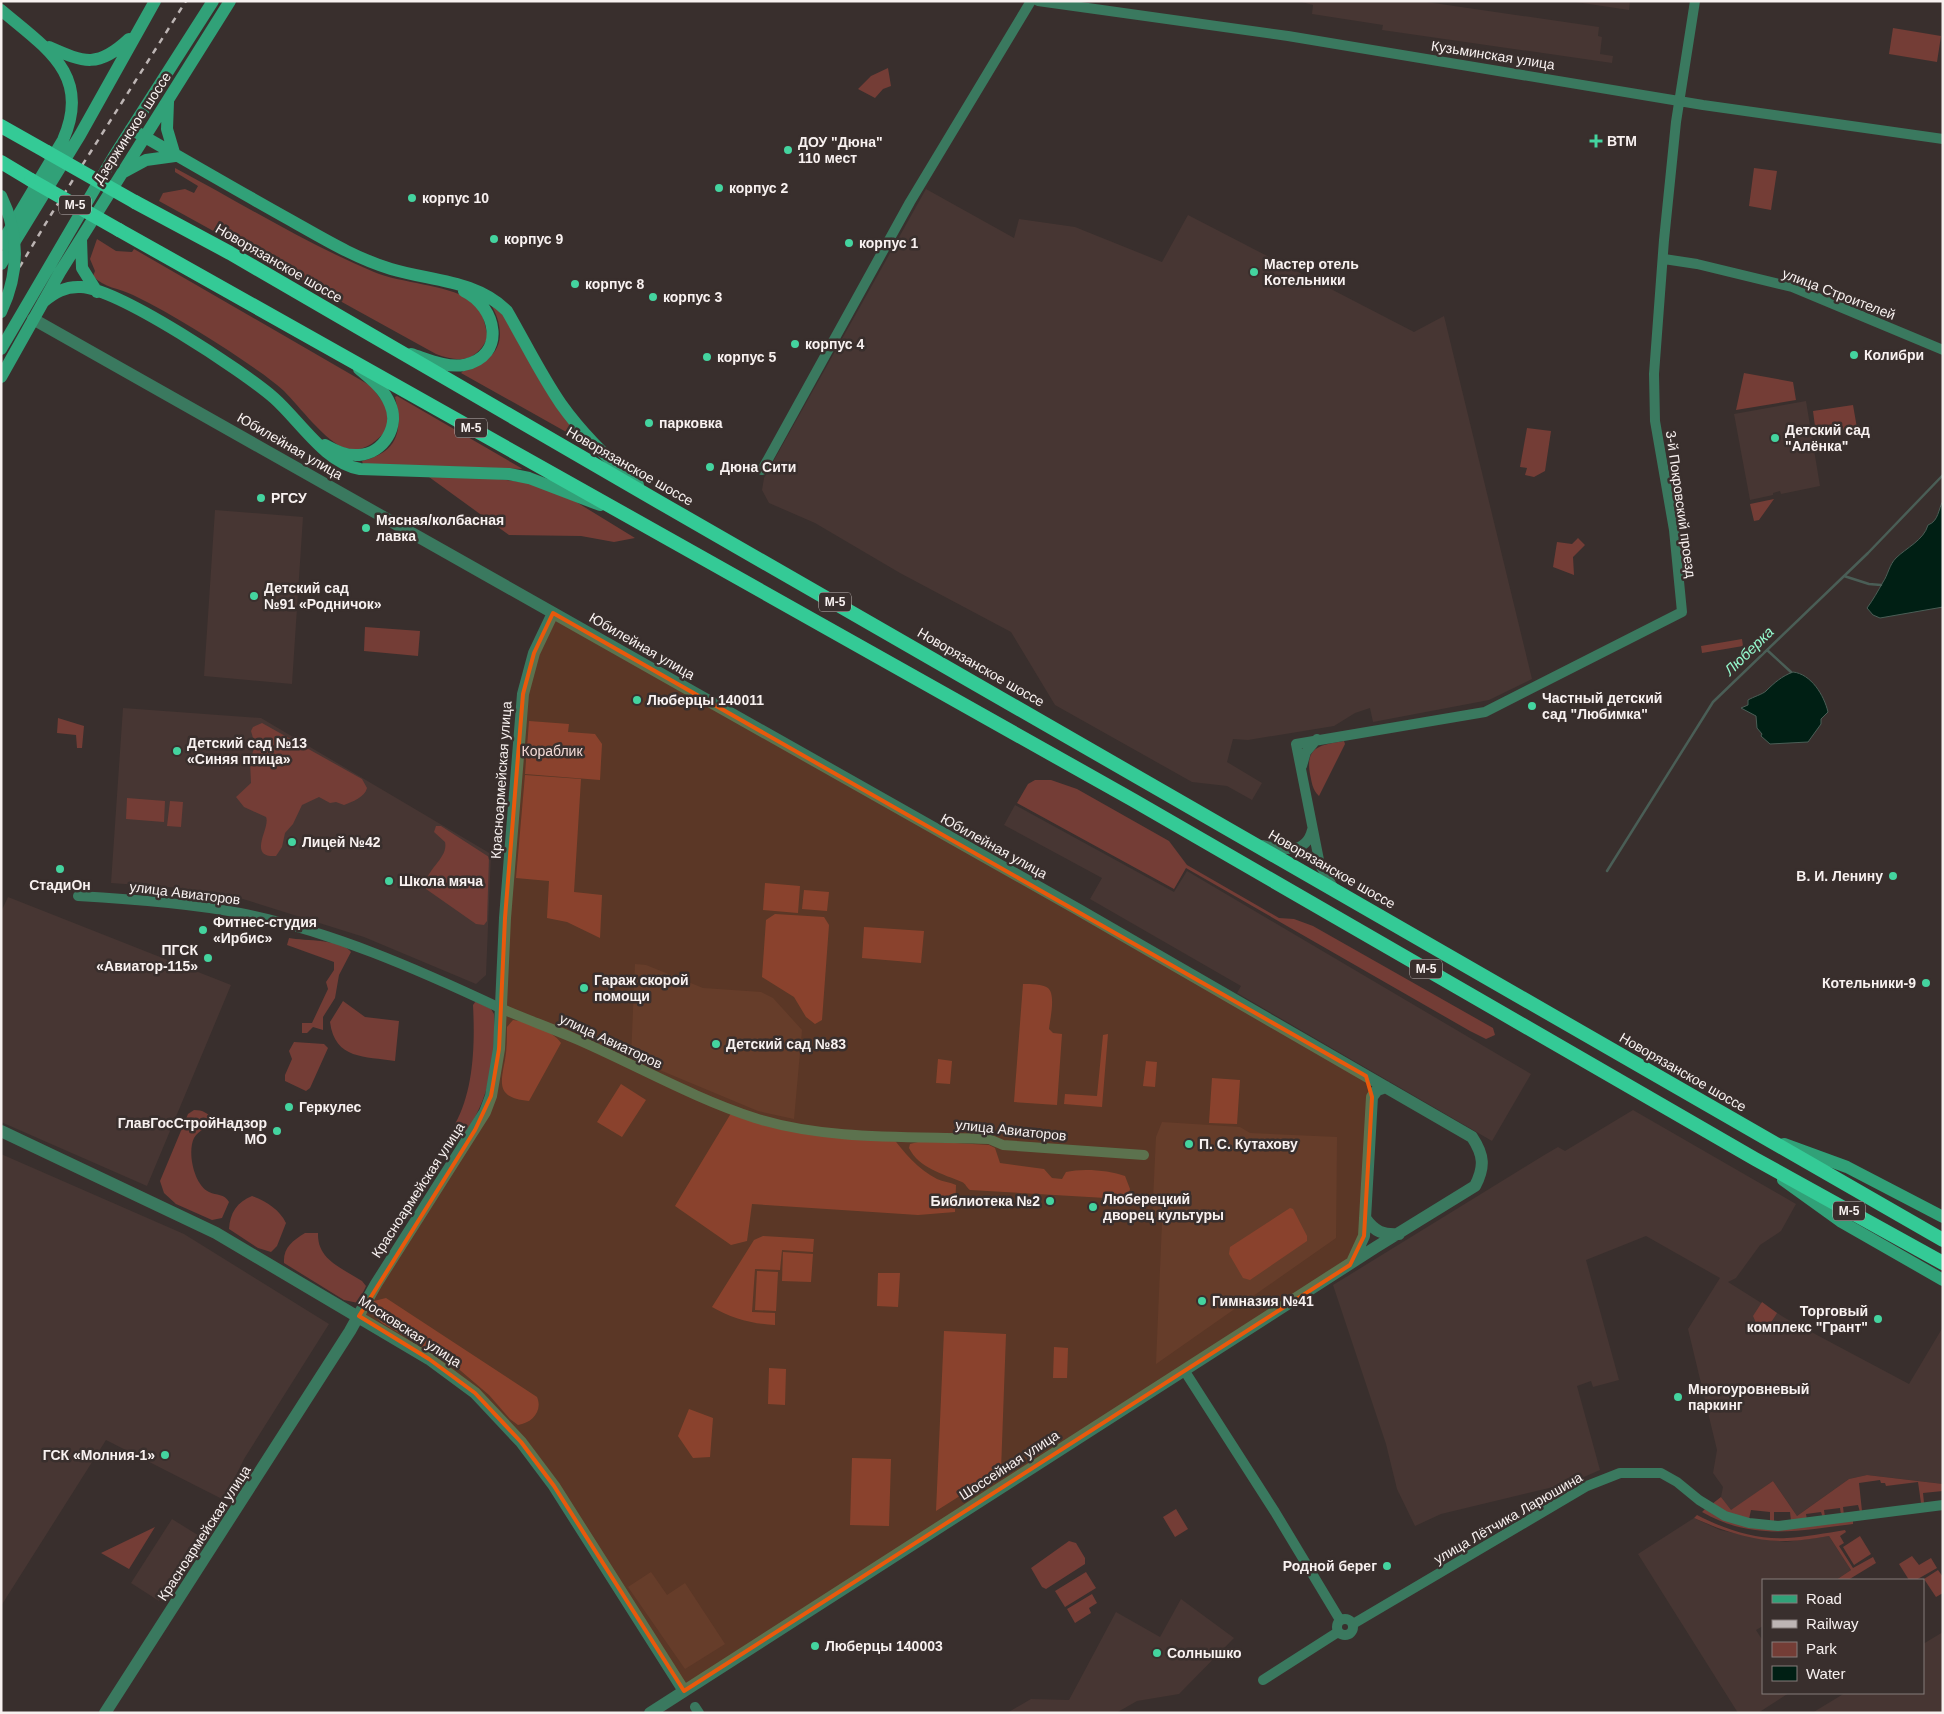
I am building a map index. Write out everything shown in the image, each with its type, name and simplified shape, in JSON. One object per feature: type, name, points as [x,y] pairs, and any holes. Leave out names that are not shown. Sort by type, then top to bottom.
[{"type":"highway","name":"Новорязанское шоссе","points":[[1,126],[230,253],[666,506],[1943,1240]]},
{"type":"highway","name":"М-5","points":[[1,162],[1142,805],[1755,1159],[1943,1263]]},
{"type":"main road","points":[[42,44],[71,58],[92,61],[110,54],[136,32],[155,1]]},
{"type":"main road","name":"Дзержинское шоссе","points":[[1,349],[48,265],[131,129],[213,1]]},
{"type":"main road","name":"Дзержинское шоссе","points":[[1,377],[60,272],[143,136],[230,1]]},
{"type":"main road","points":[[1,10],[42,44],[67,76],[72,87],[72,114],[63,140],[1,244]]},
{"type":"main road","name":"М-5","points":[[1,264],[80,135],[136,32]]},
{"type":"main road","points":[[120,174],[146,160],[176,156],[167,129],[168,99]]},
{"type":"main road","points":[[131,129],[143,136]]},
{"type":"main road","name":"М-5","points":[[143,136],[348,251],[388,268],[465,285],[494,298],[506,311],[560,403],[577,425],[612,463],[666,506]]},
{"type":"main road","points":[[1,196],[12,226],[17,258],[12,286],[1,312]]},
{"type":"main road","points":[[82,237],[80,250],[82,268],[97,292]]},
{"type":"main road","name":"М-5","points":[[393,348],[450,365],[463,365],[474,362],[488,349],[492,341],[492,323],[482,303],[468,293],[442,281]]},
{"type":"main road","name":"М-5","points":[[43,302],[53,294],[72,287],[83,287],[139,310],[246,376],[274,399],[331,456],[348,467],[509,474],[529,478],[612,508]]},
{"type":"main road","name":"М-5","points":[[316,440],[348,454],[368,453],[383,443],[393,422],[390,404],[379,387],[331,348]]},
{"type":"main road","points":[[1759,1135],[1847,1167],[1943,1217]]},
{"type":"main road","points":[[1755,1159],[1840,1222],[1943,1280]]},
{"type":"street","points":[[762,470],[910,202],[1031,1]]},
{"type":"street","name":"Кузьминская улица","points":[[1038,1],[1298,37],[1679,100],[1943,139]]},
{"type":"street","name":"3-й Покровский проезд","points":[[1340,892],[1329,884],[1320,866],[1296,744],[1485,712],[1682,612],[1674,530],[1655,421],[1654,374],[1664,240],[1679,100],[1694,1]]},
{"type":"street","name":"улица Строителей","points":[[1664,259],[1697,264],[1792,287],[1943,350]]},
{"type":"street","name":"Юбилейная улица","points":[[33,319],[1472,1137],[1479,1148],[1483,1160],[1482,1173],[1475,1186],[1399,1234]]},
{"type":"street","name":"Красноармейская улица","points":[[105,1713],[358,1316],[376,1284],[485,1112],[496,1074],[505,918],[523,694],[534,653],[553,613]]},
{"type":"street","points":[[1302,775],[1306,752],[1317,739]]},
{"type":"street","points":[[1251,842],[1290,850],[1306,844],[1313,829]]},
{"type":"street","name":"улица Авиаторов","points":[[78,896],[178,903],[242,914],[361,948],[419,970],[501,1008],[576,1039],[663,1081],[756,1118],[803,1129],[840,1133],[989,1139],[1003,1145],[1144,1155]]},
{"type":"street","points":[[1366,1076],[1372,1097]]},
{"type":"street","points":[[1372,1097],[1377,1090],[1386,1087]]},
{"type":"street","name":"Шоссейная улица","points":[[1350,1265],[1362,1245],[1372,1097]]},
{"type":"street","name":"Московская улица","points":[[1,1131],[194,1220],[430,1359],[475,1392],[521,1442],[554,1486],[684,1691]]},
{"type":"street","points":[[1365,1218],[1372,1229],[1384,1235],[1399,1234]]},
{"type":"street","name":"Шоссейная улица","points":[[650,1713],[1399,1234]]},
{"type":"street","points":[[1184,1370],[1275,1512],[1340,1620]]},
{"type":"street","name":"улица Лётчика Ларюшина","points":[[1264,1680],[1338,1632],[1344,1635],[1350,1634],[1353,1624],[1588,1486],[1620,1473],[1660,1473],[1677,1482],[1699,1500],[1725,1516],[1762,1525],[1789,1525],[1943,1505]]},
{"type":"street","points":[[1340,1620],[1347,1619],[1353,1624]]},
{"type":"street","points":[[1338,1632],[1337,1625],[1340,1620]]},
{"type":"highlighted area","points":[[553,613],[1366,1076],[1372,1097],[1364,1236],[1350,1265],[684,1691],[554,1486],[521,1442],[475,1393],[429,1359],[359,1316],[475,1130],[491,1096],[499,1049],[505,918],[523,694],[534,653]]},
{"type":"shaded area","points":[[1298,1],[1420,1],[1599,27],[1598,36],[1602,37],[1600,54],[1613,56],[1612,63],[1382,30],[1383,25],[1312,14],[1313,5]]},
{"type":"shaded area","points":[[1569,1],[1630,1],[1629,10]]},
{"type":"shaded area","points":[[926,189],[1014,238],[1019,219],[1075,227],[1162,262],[1188,215],[1414,332],[1444,316],[1532,679],[1489,700],[1373,722],[1370,708],[1355,713],[1334,726],[1248,740],[1233,739],[1227,762],[1262,783],[1252,800],[1227,786],[1192,782],[1055,705],[1011,632],[900,573],[815,523],[769,503],[762,490],[764,478]]},
{"type":"shaded area","name":"Детский сад \"Алёнка\"","points":[[1806,401],[1820,486],[1781,494],[1780,491],[1773,493],[1773,495],[1750,500],[1734,414]]},
{"type":"shaded area","name":"Детский сад №91 «Родничок»","points":[[215,510],[303,517],[292,684],[204,676]]},
{"type":"shaded area","name":"Лицей №42","points":[[123,708],[261,718],[491,854],[486,975],[476,984],[364,937],[243,899],[180,888],[111,883]]},
{"type":"shaded area","points":[[1015,805],[1174,892],[1187,871],[1531,1074],[1492,1141],[1237,993],[1241,986],[1090,899],[1102,878],[1004,825]]},
{"type":"shaded area","points":[[8,897],[231,985],[147,1186],[1,1122],[1,912]]},
{"type":"shaded area","name":"Детский сад №83","points":[[635,964],[646,965],[703,988],[761,992],[773,998],[802,1030],[794,1119],[758,1111],[631,1058]]},
{"type":"shaded area","points":[[1633,1110],[1796,1204],[1781,1231],[1760,1245],[1736,1278],[1728,1282],[1785,1318],[1909,1384],[1943,1327],[1943,1484],[1867,1475],[1849,1479],[1797,1516],[1773,1481],[1731,1511],[1721,1497],[1723,1487],[1713,1473],[1717,1450],[1688,1329],[1720,1278],[1646,1236],[1586,1260],[1619,1380],[1593,1387],[1591,1381],[1577,1386],[1600,1470],[1570,1483],[1441,1514],[1415,1526],[1397,1489],[1386,1444],[1333,1285],[1558,1147],[1565,1151]]},
{"type":"shaded area","name":"Гимназия №41","points":[[1162,1122],[1240,1127],[1250,1133],[1337,1137],[1336,1238],[1156,1364],[1162,1223],[1152,1222],[1156,1137]]},
{"type":"shaded area","points":[[1,1154],[184,1234],[329,1324],[244,1459],[224,1500],[106,1440],[1,1606]]},
{"type":"shaded area","points":[[1694,1518],[1720,1530],[1786,1542],[1829,1536],[1851,1570],[1838,1579],[1762,1579],[1762,1627],[1756,1630],[1762,1639],[1762,1694],[1787,1694],[1758,1713],[1738,1713],[1638,1554]]},
{"type":"shaded area","points":[[172,1519],[201,1537],[159,1601],[131,1583]]},
{"type":"shaded area","points":[[651,1572],[667,1595],[685,1583],[725,1644],[685,1669],[628,1587]]},
{"type":"shaded area","name":"Солнышко","points":[[1181,1599],[1234,1638],[1179,1694],[1137,1701],[1116,1713],[1007,1713],[1031,1699],[1069,1700],[1116,1612],[1160,1637]]},
{"type":"shaded area","points":[[1943,1632],[1943,1713],[1812,1713],[1843,1694],[1924,1694],[1924,1643]]},
{"type":"green space","points":[[1893,28],[1941,36],[1937,62],[1889,54]]},
{"type":"green space","points":[[888,68],[891,86],[883,89],[875,98],[858,89],[871,76]]},
{"type":"green space","points":[[175,168],[298,236],[348,261],[385,276],[449,290],[459,294],[477,306],[484,320],[488,337],[473,356],[467,358],[453,359],[436,354],[159,201],[163,193],[185,189],[194,193],[198,186],[175,172]]},
{"type":"green space","points":[[1754,168],[1777,171],[1771,210],[1749,206]]},
{"type":"green space","points":[[97,239],[116,251],[132,252],[134,249],[371,386],[388,409],[387,430],[373,443],[363,448],[352,449],[338,445],[313,423],[284,391],[243,360],[197,330],[133,295],[97,280],[93,276],[95,271],[90,259]]},
{"type":"green space","points":[[490,303],[502,312],[584,442],[461,373],[488,358],[498,346],[500,339],[499,324]]},
{"type":"green space","points":[[1744,373],[1793,382],[1796,400],[1736,410]]},
{"type":"green space","points":[[397,396],[522,469],[363,464],[362,461],[384,452],[395,438],[398,429],[395,397]]},
{"type":"green space","points":[[1853,405],[1857,428],[1816,434],[1813,411]]},
{"type":"green space","points":[[1527,428],[1551,431],[1545,471],[1534,477],[1525,475],[1527,468],[1520,467]]},
{"type":"green space","points":[[429,477],[483,477],[530,483],[573,500],[635,538],[614,542],[581,536],[509,535]]},
{"type":"green space","points":[[1774,499],[1759,520],[1754,521],[1750,504]]},
{"type":"green space","points":[[1578,538],[1585,545],[1573,557],[1574,575],[1553,567],[1557,542],[1572,544]]},
{"type":"green space","points":[[365,627],[420,631],[418,656],[364,651]]},
{"type":"green space","points":[[1742,639],[1743,646],[1702,653],[1701,646]]},
{"type":"green space","points":[[58,718],[84,726],[82,748],[77,748],[76,735],[57,733]]},
{"type":"green space","name":"Кораблик","points":[[529,721],[569,724],[568,732],[595,734],[602,744],[600,780],[525,774]]},
{"type":"green space","points":[[262,723],[362,779],[367,788],[361,797],[344,805],[336,802],[330,803],[319,797],[302,805],[293,824],[285,833],[282,847],[276,856],[267,855],[262,852],[262,841],[267,822],[266,817],[244,807],[236,797],[251,783],[250,761],[255,745],[251,731],[253,727]]},
{"type":"green space","points":[[1344,741],[1345,744],[1319,796],[1315,791],[1310,774],[1309,765],[1312,752],[1322,746]]},
{"type":"green space","points":[[525,775],[581,779],[574,892],[602,895],[600,938],[567,922],[547,918],[549,881],[516,878]]},
{"type":"green space","points":[[1035,780],[1051,780],[1077,789],[1169,841],[1187,865],[1279,918],[1294,919],[1313,926],[1493,1028],[1495,1035],[1486,1039],[1470,1031],[1186,868],[1174,889],[1017,803],[1028,784]]},
{"type":"green space","points":[[127,798],[165,801],[164,822],[126,819]]},
{"type":"green space","points":[[170,801],[183,802],[181,827],[167,826]]},
{"type":"green space","points":[[436,826],[441,826],[489,857],[487,921],[484,925],[476,924],[426,889],[428,876],[440,860],[445,848],[445,842],[434,832]]},
{"type":"green space","points":[[765,883],[800,886],[798,913],[763,910]]},
{"type":"green space","points":[[804,890],[829,892],[827,911],[802,909]]},
{"type":"green space","points":[[775,914],[824,917],[829,925],[822,1020],[815,1024],[806,1017],[794,997],[762,977],[766,920]]},
{"type":"green space","points":[[864,927],[924,931],[921,963],[862,958]]},
{"type":"green space","points":[[289,938],[332,943],[340,945],[351,952],[339,975],[335,998],[323,1017],[323,1030],[313,1027],[307,1033],[302,1033],[302,1023],[312,1023],[328,989],[326,982],[334,970],[334,962],[287,945]]},
{"type":"green space","points":[[1023,984],[1036,984],[1046,987],[1052,996],[1049,1029],[1053,1033],[1062,1034],[1057,1105],[1014,1102]]},
{"type":"green space","points":[[343,1001],[365,1017],[399,1021],[395,1061],[353,1054],[345,1050],[338,1043],[330,1022]]},
{"type":"green space","points":[[476,1001],[491,1009],[494,1014],[494,1047],[490,1077],[481,1105],[465,1134],[459,1134],[455,1124],[470,1081],[474,1035],[473,1005]]},
{"type":"green space","points":[[513,1020],[540,1027],[552,1034],[561,1043],[529,1101],[511,1097],[503,1089],[502,1077],[507,1027]]},
{"type":"green space","points":[[1108,1034],[1102,1107],[1064,1104],[1065,1094],[1097,1096],[1103,1035]]},
{"type":"green space","points":[[294,1042],[324,1044],[328,1048],[310,1088],[306,1091],[285,1081],[285,1075],[292,1059],[289,1051]]},
{"type":"green space","points":[[938,1059],[952,1061],[950,1084],[936,1083]]},
{"type":"green space","points":[[1146,1061],[1157,1062],[1155,1087],[1143,1086]]},
{"type":"green space","points":[[1212,1078],[1240,1080],[1237,1124],[1209,1123]]},
{"type":"green space","points":[[621,1084],[646,1100],[622,1137],[597,1122]]},
{"type":"green space","points":[[194,1110],[205,1112],[213,1120],[194,1138],[191,1151],[193,1168],[199,1183],[209,1192],[223,1196],[229,1202],[222,1218],[212,1220],[176,1204],[164,1193],[160,1181],[188,1114]]},
{"type":"green space","points":[[733,1110],[803,1129],[891,1135],[906,1154],[924,1170],[937,1179],[956,1185],[955,1212],[918,1215],[752,1204],[747,1241],[731,1245],[675,1206]]},
{"type":"green space","points":[[922,1141],[989,1145],[995,1148],[1000,1163],[1044,1169],[1052,1178],[1062,1179],[1066,1172],[1080,1170],[1119,1174],[1125,1176],[1130,1189],[1128,1196],[1123,1199],[970,1190],[962,1182],[932,1170],[913,1155],[909,1148],[910,1144]]},
{"type":"green space","points":[[252,1196],[272,1206],[286,1223],[277,1246],[271,1252],[258,1248],[229,1229],[235,1209],[242,1201]]},
{"type":"green space","points":[[1290,1208],[1293,1209],[1307,1236],[1307,1241],[1250,1280],[1243,1278],[1229,1254],[1230,1247]]},
{"type":"green space","points":[[305,1233],[318,1233],[319,1242],[326,1257],[362,1281],[366,1286],[358,1303],[344,1300],[284,1263],[285,1253],[289,1245]]},
{"type":"green space","points":[[763,1236],[814,1239],[813,1252],[782,1250],[780,1270],[755,1269],[752,1312],[775,1313],[775,1325],[742,1320],[712,1307],[754,1240]]},
{"type":"green space","points":[[783,1252],[813,1254],[811,1282],[782,1281]]},
{"type":"green space","points":[[757,1271],[778,1272],[776,1311],[755,1310]]},
{"type":"green space","points":[[878,1273],[900,1273],[898,1307],[877,1306]]},
{"type":"green space","points":[[386,1298],[537,1397],[539,1407],[535,1416],[528,1422],[518,1425],[510,1419],[489,1395],[454,1365],[382,1323],[373,1315],[370,1306],[374,1301]]},
{"type":"green space","points":[[1762,1302],[1777,1313],[1767,1326],[1757,1325],[1753,1316]]},
{"type":"green space","points":[[944,1331],[1006,1334],[1001,1470],[936,1511]]},
{"type":"green space","points":[[1054,1347],[1068,1348],[1067,1378],[1053,1378]]},
{"type":"green space","points":[[769,1368],[786,1369],[785,1405],[768,1404]]},
{"type":"green space","points":[[689,1409],[713,1418],[710,1457],[693,1458],[678,1436]]},
{"type":"green space","points":[[852,1458],[891,1459],[889,1526],[850,1525]]},
{"type":"green space","points":[[1867,1475],[1943,1484],[1943,1491],[1923,1493],[1924,1503],[1921,1503],[1918,1482],[1886,1486],[1880,1480],[1859,1483],[1862,1511],[1860,1512],[1858,1505],[1843,1507],[1844,1515],[1841,1515],[1840,1508],[1824,1510],[1825,1517],[1823,1518],[1821,1512],[1806,1514],[1807,1520],[1791,1521],[1790,1512],[1774,1512],[1774,1522],[1770,1522],[1770,1512],[1751,1510],[1749,1519],[1729,1513],[1712,1504],[1721,1497],[1731,1510],[1773,1481],[1797,1516],[1849,1479]]},
{"type":"green space","points":[[1176,1509],[1188,1529],[1175,1537],[1163,1517]]},
{"type":"green space","points":[[1705,1509],[1731,1522],[1853,1521],[1853,1524],[1776,1532],[1739,1527],[1702,1512]]},
{"type":"green space","points":[[1697,1515],[1729,1529],[1775,1538],[1816,1535],[1845,1530],[1846,1532],[1840,1536],[1844,1543],[1839,1546],[1853,1568],[1873,1557],[1876,1563],[1850,1579],[1838,1579],[1851,1570],[1829,1536],[1792,1541],[1763,1540],[1739,1535],[1694,1518]]},
{"type":"green space","points":[[155,1527],[129,1569],[101,1553]]},
{"type":"green space","points":[[1860,1536],[1871,1554],[1854,1565],[1843,1547]]},
{"type":"green space","points":[[1069,1541],[1076,1543],[1085,1558],[1085,1564],[1046,1589],[1042,1587],[1031,1568]]},
{"type":"green space","points":[[1912,1556],[1919,1565],[1931,1558],[1937,1568],[1918,1579],[1908,1579],[1899,1564]]},
{"type":"green space","points":[[1938,1570],[1943,1577],[1943,1593],[1936,1597],[1924,1579]]},
{"type":"green space","points":[[1086,1572],[1096,1588],[1065,1607],[1055,1591]]},
{"type":"green space","points":[[1092,1594],[1097,1603],[1089,1608],[1091,1613],[1075,1623],[1067,1609]]},
{"type":"water","points":[[1943,501],[1943,607],[1880,618],[1873,615],[1867,608],[1892,564],[1896,558],[1923,535],[1928,525],[1936,518]]},
{"type":"water","points":[[1793,672],[1805,677],[1816,686],[1828,712],[1821,719],[1821,724],[1808,742],[1770,744],[1761,736],[1762,734],[1757,728],[1756,716],[1741,708],[1748,705],[1748,700],[1765,692],[1778,680]]},
{"type":"waterway","name":"Люберка","points":[[1607,871],[1713,702],[1868,553],[1943,475]]},
{"type":"waterway","points":[[1844,576],[1869,584],[1881,585]]},
{"type":"waterway","points":[[1767,650],[1791,672]]},
{"type":"railway","points":[[1,298],[52,213],[186,1]]},
{"type":"place","name":"ВТМ","points":[[1596,141]]},
{"type":"place","name":"ДОУ \"Дюна\" 110 мест","points":[[788,150]]},
{"type":"place","name":"корпус 2","points":[[719,188]]},
{"type":"place","name":"корпус 10","points":[[412,198]]},
{"type":"place","name":"корпус 9","points":[[494,239]]},
{"type":"place","name":"корпус 1","points":[[849,243]]},
{"type":"place","name":"Мастер отель Котельники","points":[[1254,272]]},
{"type":"place","name":"корпус 8","points":[[575,284]]},
{"type":"place","name":"корпус 3","points":[[653,297]]},
{"type":"place","name":"корпус 4","points":[[795,344]]},
{"type":"place","name":"Колибри","points":[[1854,355]]},
{"type":"place","name":"корпус 5","points":[[707,357]]},
{"type":"place","name":"парковка","points":[[649,423]]},
{"type":"place","name":"Детский сад \"Алёнка\"","points":[[1775,438]]},
{"type":"place","name":"Дюна Сити","points":[[710,467]]},
{"type":"place","name":"РГСУ","points":[[261,498]]},
{"type":"place","name":"Мясная/колбасная лавка","points":[[366,528]]},
{"type":"place","name":"Детский сад №91 «Родничок»","points":[[254,596]]},
{"type":"place","name":"Люберцы 140011","points":[[637,700]]},
{"type":"place","name":"Частный детский сад \"Любимка\"","points":[[1532,706]]},
{"type":"place","name":"Детский сад №13 «Синяя птица»","points":[[177,751]]},
{"type":"place","name":"Лицей №42","points":[[292,842]]},
{"type":"place","name":"СтадиОн","points":[[60,869]]},
{"type":"place","name":"В. И. Ленину","points":[[1893,876]]},
{"type":"place","name":"Школа мяча","points":[[389,881]]},
{"type":"place","name":"Фитнес-студия «Ирбис»","points":[[203,930]]},
{"type":"place","name":"ПГСК «Авиатор-115»","points":[[208,958]]},
{"type":"place","name":"Котельники-9","points":[[1926,983]]},
{"type":"place","name":"Гараж скорой помощи","points":[[584,988]]},
{"type":"place","name":"Детский сад №83","points":[[716,1044]]},
{"type":"place","name":"Геркулес","points":[[289,1107]]},
{"type":"place","name":"ГлавГосСтройНадзор МО","points":[[277,1131]]},
{"type":"place","name":"П. С. Кутахову","points":[[1189,1144]]},
{"type":"place","name":"Библиотека №2","points":[[1050,1201]]},
{"type":"place","name":"Люберецкий дворец культуры","points":[[1093,1207]]},
{"type":"place","name":"Гимназия №41","points":[[1202,1301]]},
{"type":"place","name":"Торговый комплекс \"Грант\"","points":[[1878,1319]]},
{"type":"place","name":"Многоуровневый паркинг","points":[[1678,1397]]},
{"type":"place","name":"ГСК «Молния-1»","points":[[165,1455]]},
{"type":"place","name":"Родной берег","points":[[1387,1566]]},
{"type":"place","name":"Люберцы 140003","points":[[815,1646]]},
{"type":"place","name":"Солнышко","points":[[1157,1653]]}]
